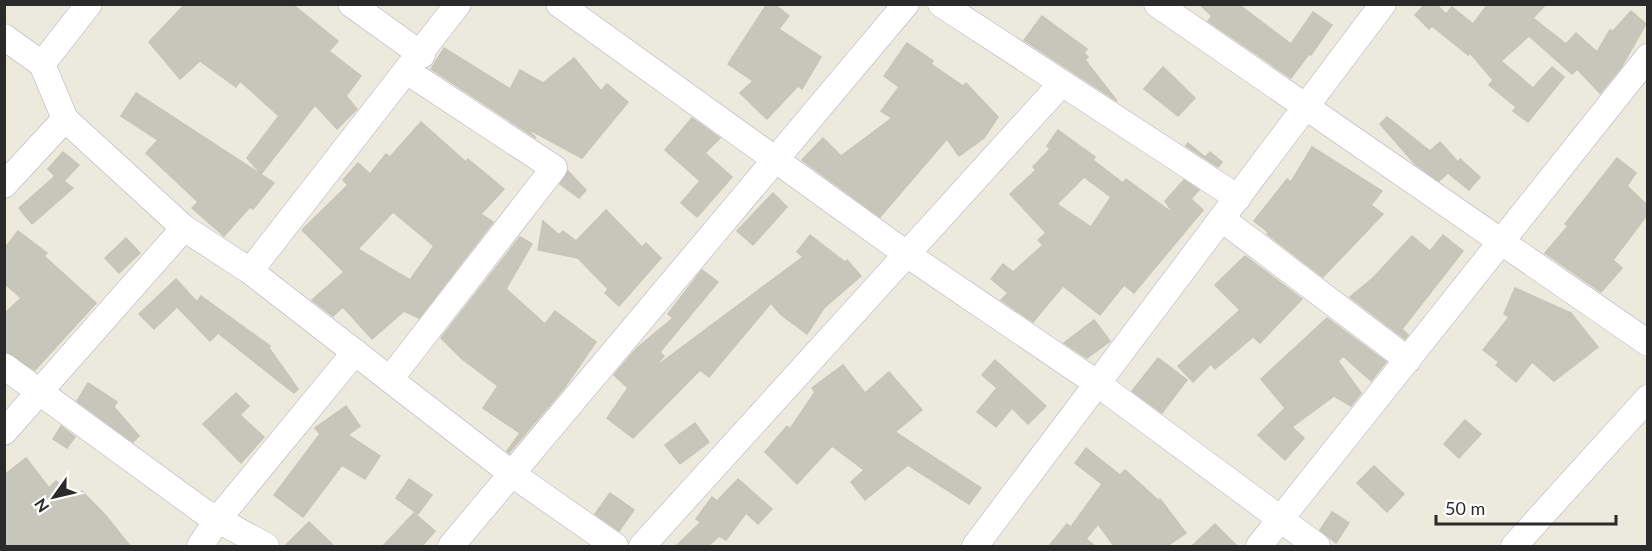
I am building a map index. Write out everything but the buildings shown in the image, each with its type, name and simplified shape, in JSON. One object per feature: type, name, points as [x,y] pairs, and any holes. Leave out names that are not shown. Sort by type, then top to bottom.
[{"type":"street","points":[[42,64],[88,4]]},
{"type":"street","points":[[351,4],[415,64],[554,168],[390,379]]},
{"type":"street","points":[[250,271],[415,64],[459,4]]},
{"type":"street","points":[[559,4],[908,255],[1098,384],[1317,546]]},
{"type":"street","points":[[451,546],[906,4]]},
{"type":"street","points":[[941,4],[1238,198]]},
{"type":"street","points":[[1157,4],[1647,343]]},
{"type":"street","points":[[975,546],[1382,5]]},
{"type":"street","points":[[4,38],[42,64],[65,119],[184,228],[250,271],[512,474],[615,546]]},
{"type":"street","points":[[1259,546],[1647,57]]},
{"type":"street","points":[[642,546],[1061,84]]},
{"type":"street","points":[[4,185],[65,119]]},
{"type":"street","points":[[1222,219],[1408,360]]},
{"type":"street","points":[[4,432],[184,228]]},
{"type":"street","points":[[200,546],[218,519],[355,352]]},
{"type":"street","points":[[4,366],[218,519],[266,546]]},
{"type":"street","points":[[1514,546],[1647,398]]}]
